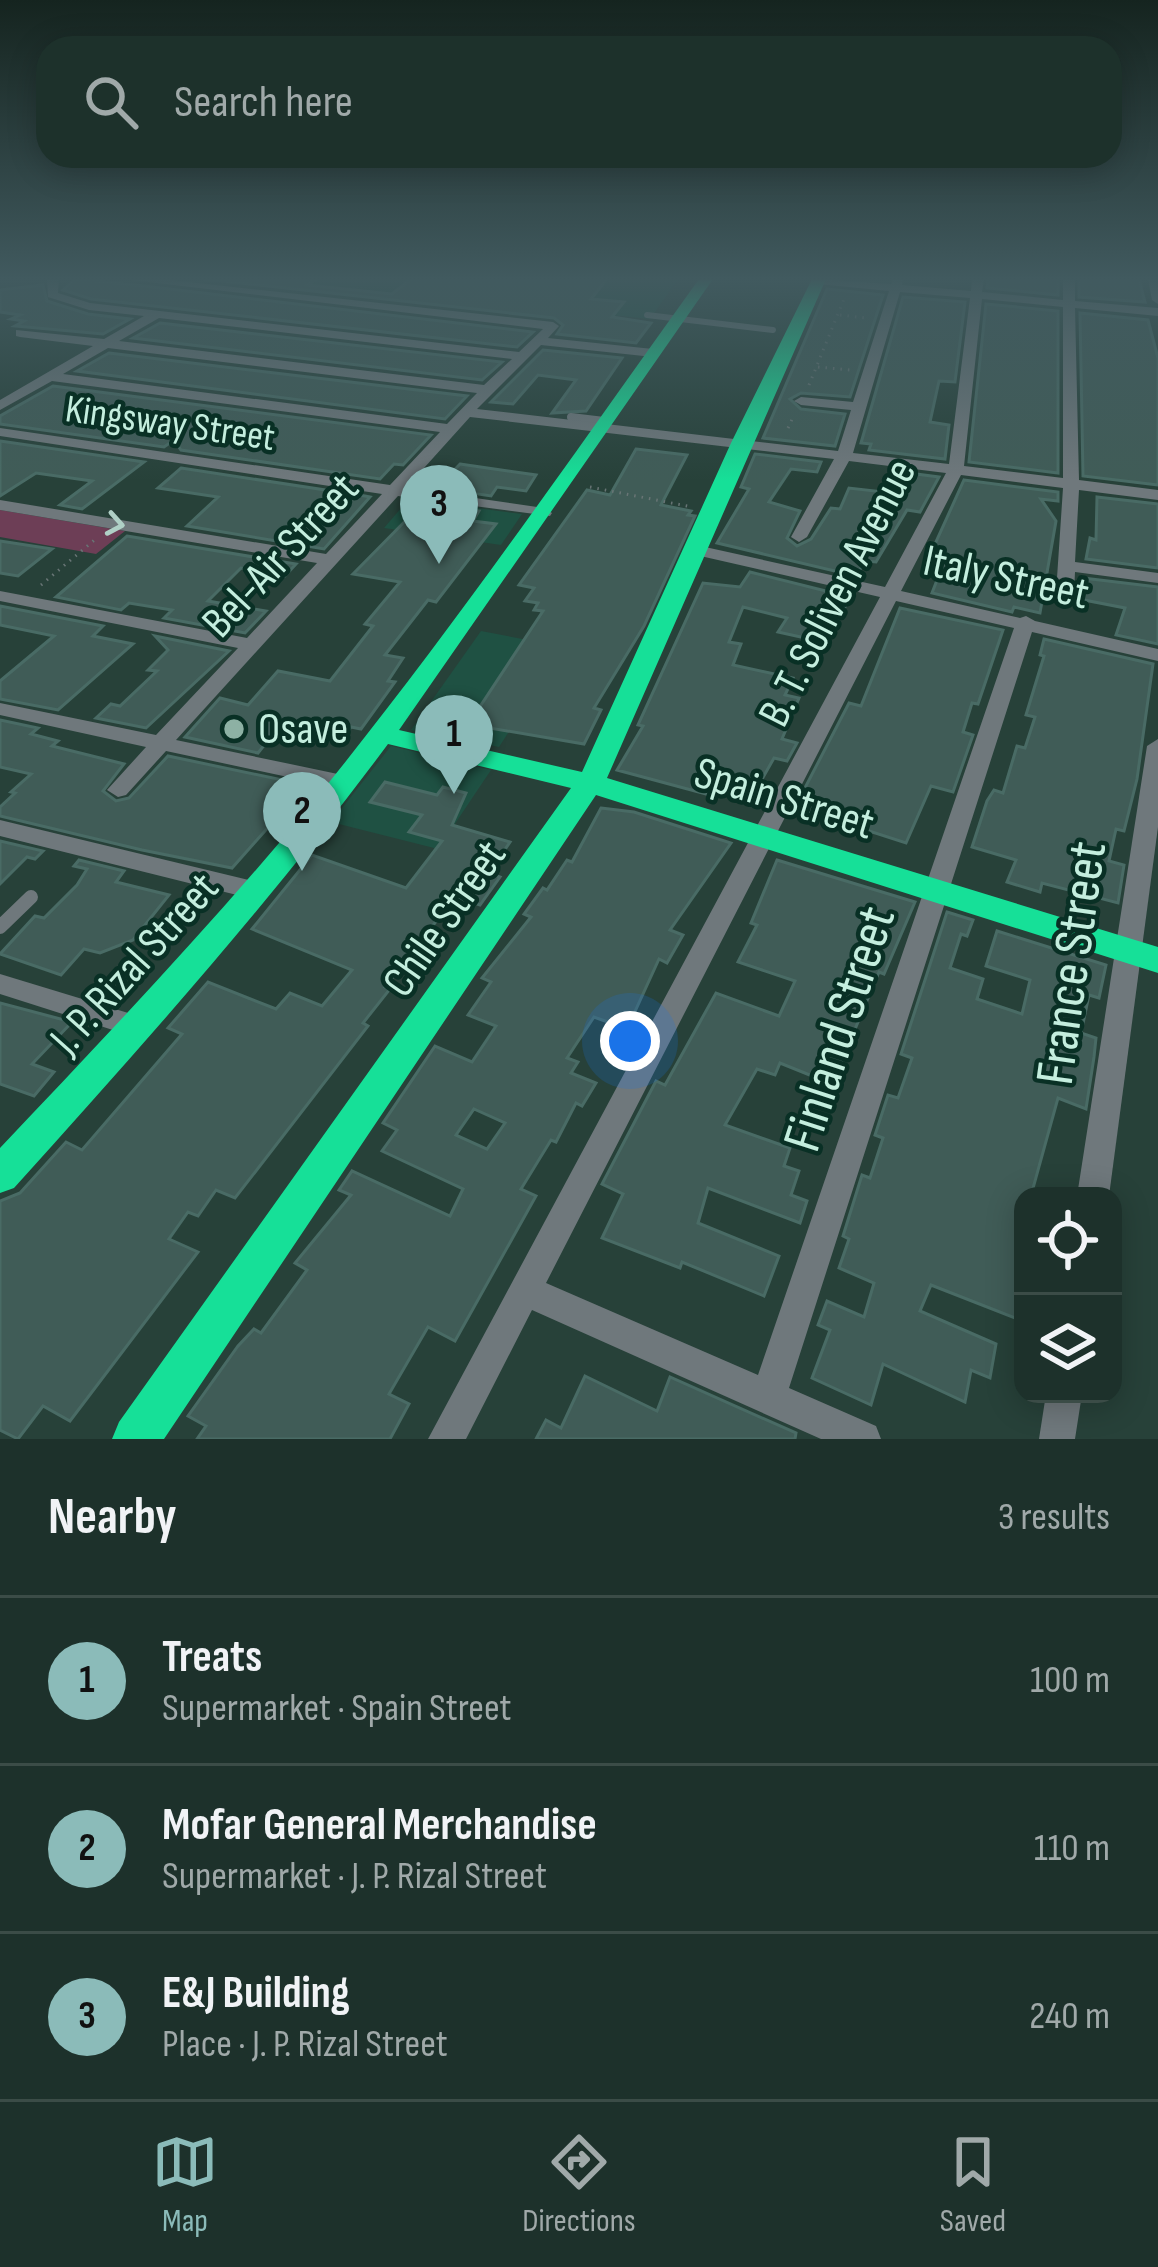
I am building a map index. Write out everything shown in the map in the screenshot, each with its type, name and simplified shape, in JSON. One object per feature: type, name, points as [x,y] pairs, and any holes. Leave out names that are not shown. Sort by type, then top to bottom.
[{"type":"street","points":[[0,406],[101,346]]},
{"type":"street","points":[[132,346],[488,390]]},
{"type":"street","points":[[438,346],[524,356]]},
{"type":"street","name":"Bel-Air Street","points":[[118,790],[451,429],[534,346]]},
{"type":"street","points":[[628,346],[653,352]]},
{"type":"street","name":"J. P. Rizal Street","points":[[0,1175],[138,1027],[344,782],[544,513],[657,346]]},
{"type":"street","name":"Chile Street","points":[[136,1439],[590,784],[640,685],[741,443],[787,346]]},
{"type":"street","points":[[799,537],[844,456],[878,346]]},
{"type":"street","name":"B. T. Soliven Avenue","points":[[446,1439],[956,470],[970,346]]},
{"type":"street","points":[[1064,593],[1071,484],[1070,346]]},
{"type":"street","points":[[51,376],[451,429]]},
{"type":"street","points":[[804,397],[858,407]]},
{"type":"street","points":[[467,412],[568,420],[1158,495]]},
{"type":"street","name":"Kingsway Street","points":[[0,432],[544,513]]},
{"type":"street","points":[[0,505],[330,560]]},
{"type":"street","name":"Italy Street","points":[[696,550],[1158,655]]},
{"type":"street","points":[[1068,566],[1158,578]]},
{"type":"street","points":[[0,596],[252,645]]},
{"type":"street","name":"Finland Street","points":[[768,1397],[1026,622]]},
{"type":"street","points":[[0,709],[344,782]]},
{"type":"street","name":"Spain Street","points":[[382,734],[590,784],[764,834],[1158,960]]},
{"type":"street","name":"France Street","points":[[1094,1187],[1158,746]]},
{"type":"street","points":[[0,828],[257,891]]},
{"type":"street","points":[[0,984],[138,1027]]},
{"type":"street","points":[[524,1290],[863,1439]]},
{"type":"street","points":[[1057,1439],[1063,1403]]},
{"type":"lane","points":[[0,927],[31,897]]},
{"type":"path","points":[[804,397],[824,346]]},
{"type":"path","points":[[815,367],[870,371]]},
{"type":"path","points":[[565,482],[692,507]]},
{"type":"path","points":[[23,601],[113,524]]},
{"type":"shaded area","points":[[409,499],[522,514],[501,545],[384,528]]},
{"type":"shaded area","points":[[0,510],[125,531],[96,554],[0,537]]},
{"type":"shaded area","points":[[481,631],[564,647],[499,747],[411,730]]},
{"type":"shaded area","points":[[391,746],[491,770],[438,849],[331,822]]},
{"type":"building","points":[[201,346],[363,346],[502,362],[482,380]]},
{"type":"building","points":[[802,346],[866,346],[850,397],[801,393],[790,399],[801,409],[845,414],[835,446],[763,438]]},
{"type":"building","points":[[889,346],[959,346],[955,382],[939,381],[930,422],[949,425],[945,459],[869,450],[871,444],[861,443]]},
{"type":"building","points":[[981,346],[1058,346],[1058,473],[969,462]]},
{"type":"building","points":[[1081,346],[1155,346],[1158,485],[1083,476]]},
{"type":"building","points":[[543,350],[622,358],[586,411],[552,413],[576,380],[538,375],[513,404],[491,402]]},
{"type":"building","points":[[109,353],[467,396],[445,419],[77,371]]},
{"type":"building","points":[[53,386],[431,435],[403,465],[394,464],[380,479],[181,450],[174,440],[164,447],[0,424],[0,416]]},
{"type":"building","points":[[0,441],[144,462],[82,509],[60,505],[92,481],[36,473],[0,496]]},
{"type":"building","points":[[636,449],[687,455],[661,505],[695,516],[644,626],[594,708],[601,710],[584,744],[431,718],[441,704],[477,711],[543,611],[534,610],[538,603],[525,601],[534,588],[519,585],[587,490],[610,495]]},
{"type":"building","points":[[755,454],[821,462],[817,472],[791,469],[769,502],[800,511],[787,538],[797,546],[811,539],[831,508],[840,509],[849,488],[883,492],[893,471],[939,477],[920,512],[907,510],[876,562],[865,561],[856,576],[717,543],[749,489],[741,487]]},
{"type":"building","points":[[460,464],[536,475],[526,491],[497,487],[491,496],[437,488]]},
{"type":"building","points":[[181,468],[370,497],[324,549],[187,526],[218,497],[158,488]]},
{"type":"building","points":[[964,480],[1058,492],[1058,501],[1041,499],[1056,521],[1040,613],[1014,607],[1012,612],[932,593],[939,575],[925,572],[926,564]]},
{"type":"building","points":[[1097,497],[1158,504],[1158,568],[1086,559],[1090,538],[1096,540]]},
{"type":"building","points":[[422,504],[479,511],[473,521],[496,524],[436,602],[428,600],[385,655],[403,658],[388,681],[395,682],[361,729],[351,727],[341,742],[273,734],[258,753],[185,737],[220,698],[248,705],[278,671],[330,681],[373,626],[365,624],[400,582],[353,574]]},
{"type":"building","points":[[127,536],[296,564],[285,576],[241,568],[208,601],[266,611],[245,633],[164,618],[172,610],[129,603],[121,610],[56,597]]},
{"type":"building","points":[[0,541],[52,549],[18,576],[0,573]]},
{"type":"building","points":[[750,572],[850,597],[837,623],[830,621],[819,641],[778,632],[787,618],[743,607],[729,642],[741,644],[733,665],[793,678],[785,695],[799,698],[782,739],[797,743],[787,761],[774,758],[761,781],[743,777],[733,796],[709,789],[706,794],[617,770],[643,726],[638,725],[703,583],[740,587]]},
{"type":"building","points":[[1083,578],[1158,587],[1158,644],[1116,635],[1125,608],[1079,599]]},
{"type":"building","points":[[0,606],[103,626],[93,636],[133,644],[58,710],[0,699],[0,681],[54,636],[0,625]]},
{"type":"building","points":[[900,608],[1003,630],[978,704],[972,703],[963,732],[973,735],[953,792],[931,786],[906,843],[795,807],[849,703],[861,706]]},
{"type":"building","points":[[155,636],[229,651],[146,728],[96,718],[111,704],[120,706],[157,671],[148,670],[168,650]]},
{"type":"building","points":[[1044,639],[1153,664],[1137,779],[1124,831],[1116,829],[1109,861],[1124,865],[1118,903],[1042,883],[1040,892],[1007,882],[1016,860],[972,847],[987,801],[994,790],[1003,793],[1017,746],[1025,748],[1035,717],[1026,715],[1044,656],[1040,655]]},
{"type":"building","points":[[0,720],[38,728],[31,734],[58,741],[52,746],[124,764],[103,791],[116,801],[129,798],[168,756],[306,785],[232,868],[142,850],[0,816],[0,807],[15,793],[11,792],[31,774],[0,767]]},
{"type":"building","points":[[385,782],[437,795],[443,787],[466,793],[452,825],[510,842],[489,873],[500,877],[480,905],[455,897],[385,987],[390,989],[363,1023],[368,1026],[235,1198],[216,1190],[198,1216],[188,1212],[169,1239],[198,1252],[70,1421],[43,1406],[18,1439],[0,1430],[0,1201],[20,1193],[66,1142],[82,1150],[182,1034],[168,1028],[208,982],[276,1009],[290,993],[322,1006],[352,970],[252,929],[312,855],[406,888],[442,841],[409,832],[422,815],[370,802]]},
{"type":"building","points":[[601,808],[634,812],[731,843],[670,930],[683,935],[667,963],[659,959],[627,1029],[594,1017],[567,1058],[578,1062],[571,1073],[596,1083],[582,1106],[576,1103],[556,1142],[551,1140],[521,1189],[536,1196],[455,1341],[428,1327],[389,1394],[409,1404],[390,1439],[197,1439],[206,1426],[188,1416],[238,1346],[254,1329],[261,1333],[307,1270],[295,1263],[351,1195],[339,1190],[352,1171],[450,1216],[463,1189],[382,1151],[397,1130],[383,1123],[435,1046],[472,1062],[496,1026],[468,1015],[491,982],[482,978],[531,917],[524,914],[543,888],[547,890],[567,860],[572,862]],"holes":[[[474,1109],[505,1123],[487,1149],[456,1135]]]},
{"type":"building","points":[[0,841],[43,851],[35,859],[27,857],[0,884]]},
{"type":"building","points":[[79,860],[124,871],[116,882],[169,895],[133,940],[100,953],[84,949],[61,975],[0,954],[35,916],[44,918],[77,885],[87,869],[74,866]]},
{"type":"building","points":[[777,860],[915,902],[884,974],[879,972],[832,1084],[780,1063],[775,1075],[757,1069],[725,1125],[790,1148],[784,1166],[799,1171],[791,1195],[807,1201],[800,1223],[708,1188],[698,1223],[779,1256],[764,1296],[682,1262],[680,1268],[602,1238],[623,1194],[602,1184],[656,1081],[665,1085],[716,993],[779,1016],[795,981],[738,962],[757,925],[751,923]]},
{"type":"building","points":[[947,912],[973,920],[967,936],[961,934],[950,968],[983,979],[977,999],[1022,1014],[1030,980],[986,966],[997,931],[1106,965],[1099,998],[1089,995],[1081,1033],[1096,1038],[1086,1109],[1058,1098],[1033,1187],[1014,1187],[1014,1317],[931,1285],[920,1311],[996,1344],[990,1378],[971,1370],[965,1402],[883,1364],[871,1405],[812,1378],[830,1330],[818,1325],[827,1301],[864,1317],[874,1283],[839,1268],[849,1239],[843,1236],[862,1175],[870,1178],[883,1138],[875,1135],[888,1095],[898,1098],[912,1058],[901,1054]]},
{"type":"building","points":[[0,1003],[72,1022],[32,1064],[54,1072],[34,1096],[0,1084]]},
{"type":"building","points":[[585,1376],[657,1411],[670,1377],[796,1433],[795,1439],[536,1439],[546,1420],[561,1428]]},
{"type":"traffic: fast","points":[[0,1175],[200,956],[315,819],[466,620],[659,346]]},
{"type":"traffic: fast","points":[[136,1439],[600,767],[787,346]]},
{"type":"traffic: fast","points":[[382,734],[590,783],[1158,960]]},
{"type":"place","name":"E&J Building","points":[[439,564]]},
{"type":"place","name":"Osave","points":[[234,729]]},
{"type":"place","name":"Treats","points":[[454,794]]},
{"type":"place","name":"Mofar General Merchandise","points":[[302,871]]}]
